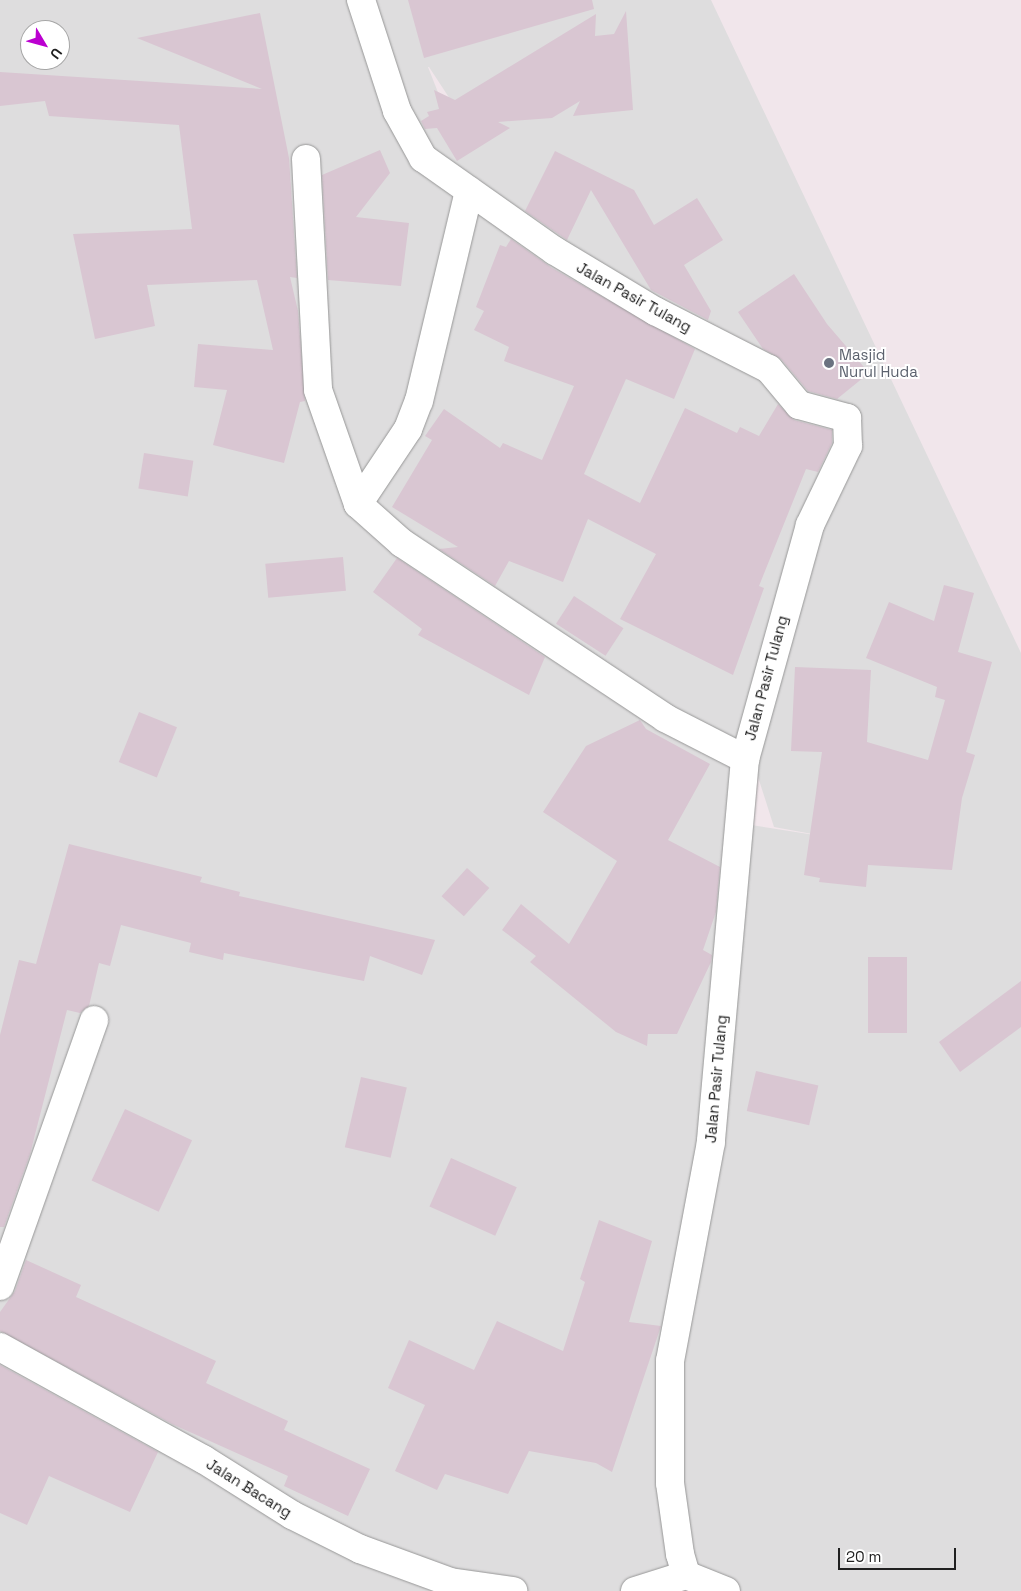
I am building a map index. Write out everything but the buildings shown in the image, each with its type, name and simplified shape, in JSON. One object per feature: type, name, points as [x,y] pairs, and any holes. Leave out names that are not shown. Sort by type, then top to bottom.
[{"type":"street","name":"Jalan Pasir Tulang","points":[[361,0],[397,111],[423,158],[580,266],[769,369],[799,404],[847,418],[848,446],[810,524],[745,759],[711,1142],[670,1361],[670,1483],[686,1575]]},
{"type":"street","points":[[306,159],[318,390],[358,504],[402,543],[664,718],[745,759]]},
{"type":"street","points":[[358,504],[408,429],[420,401],[469,191]]},
{"type":"street","points":[[0,1286],[94,1020]]},
{"type":"street","name":"Jalan Bacang","points":[[0,1347],[203,1459],[292,1515],[360,1549],[450,1582],[513,1591]]},
{"type":"street","points":[[635,1591],[686,1575],[726,1591]]},
{"type":"shaded area","points":[[0,0],[711,0],[1021,653],[1021,1591],[734,1591],[689,1563],[658,1591],[0,1591]],"holes":[[[429,67],[469,128],[439,95]],[[752,758],[774,827],[834,838],[745,824]]]},
{"type":"place","name":"Masjid Nurul Huda","points":[[829,363]]}]
